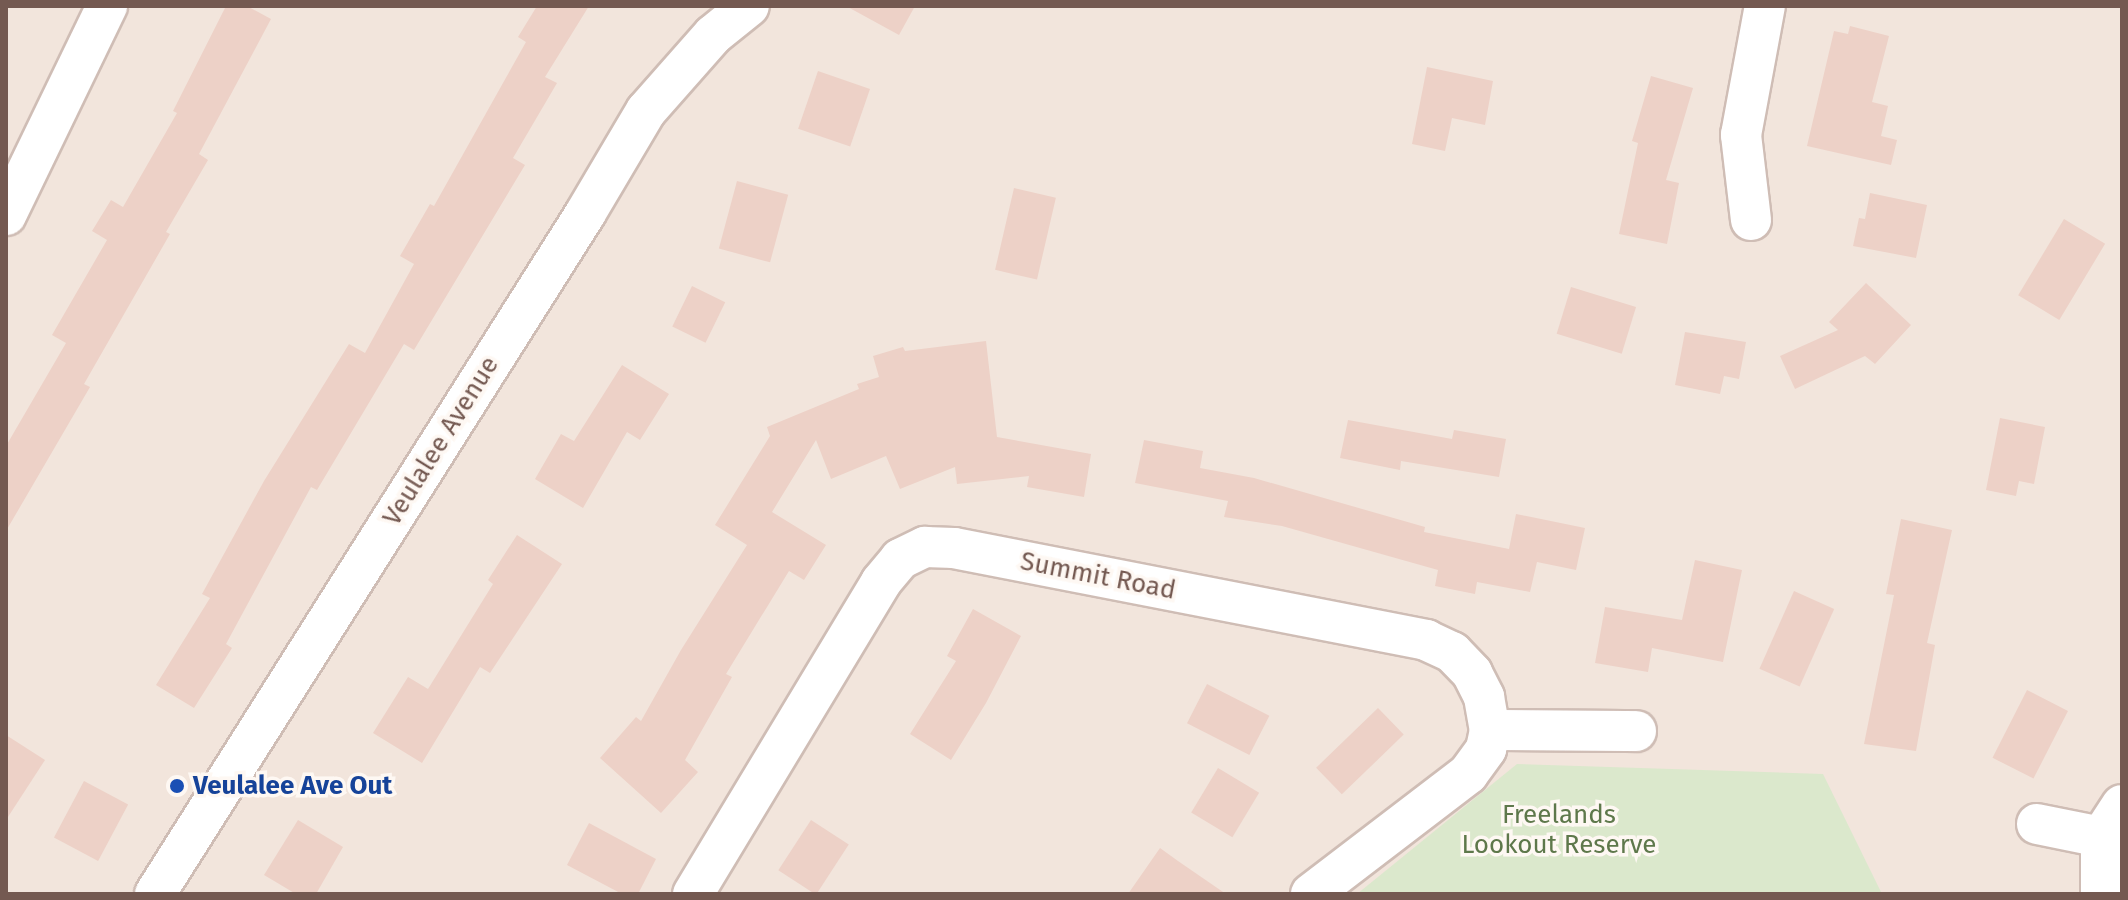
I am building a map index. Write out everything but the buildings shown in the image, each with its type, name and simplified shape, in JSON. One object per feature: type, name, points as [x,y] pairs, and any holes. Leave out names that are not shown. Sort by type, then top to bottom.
[{"type":"street","points":[[6,215],[107,6]]},
{"type":"street","name":"Veulalee Avenue","points":[[155,894],[585,214],[646,111],[713,35],[749,6]]},
{"type":"street","points":[[1751,220],[1741,135],[1765,6]]},
{"type":"street","name":"Summit Road","points":[[693,894],[881,582],[900,559],[925,547],[954,548],[1426,640],[1452,652],[1472,673],[1484,697],[1490,730]]},
{"type":"street","points":[[1311,894],[1468,774],[1486,749],[1490,730],[1636,731]]},
{"type":"street","points":[[2037,824],[2112,821],[2101,894]]},
{"type":"shaded area","points":[[6,6],[2122,6],[2122,894],[6,894]]},
{"type":"green space","name":"Freelands Lookout Reserve","points":[[1517,764],[1823,774],[1882,894],[1357,894]]},
{"type":"place","name":"Veulalee Ave Out","points":[[177,786]]}]
